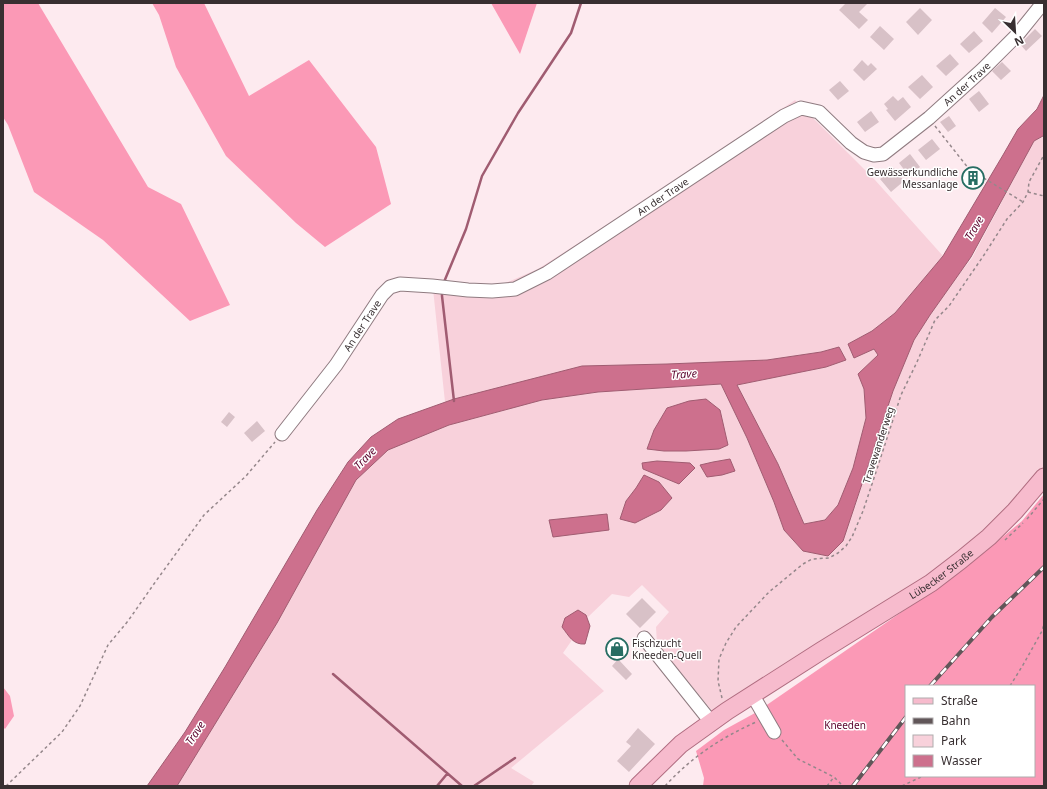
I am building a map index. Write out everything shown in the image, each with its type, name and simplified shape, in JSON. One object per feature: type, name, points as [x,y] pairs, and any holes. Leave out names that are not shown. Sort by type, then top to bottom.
[{"type":"main road","name":"Lübecker Straße","points":[[727,710],[931,583],[989,537],[1009,517],[1044,477]]},
{"type":"main road","points":[[638,786],[681,744],[727,710]]},
{"type":"street","name":"An der Trave","points":[[282,434],[336,365],[382,295],[390,287],[400,284],[468,290],[492,291],[515,289],[547,273],[784,116],[801,108],[819,112],[851,143],[864,152],[874,155],[883,154],[929,118],[983,68],[1018,34],[1043,3]]},
{"type":"street","points":[[644,638],[711,722]]},
{"type":"street","points":[[752,694],[774,732]]},
{"type":"path","points":[[929,118],[969,169],[1023,202]]},
{"type":"path","name":"Travewanderweg","points":[[727,710],[718,681],[719,659],[726,643],[736,627],[769,592],[803,564],[812,559],[829,558],[838,553],[846,546],[852,537],[872,485],[901,395],[935,320],[949,306],[1007,219],[1023,202],[1028,192],[1029,182],[1044,155]]},
{"type":"path","points":[[1028,192],[1044,196]]},
{"type":"path","points":[[6,786],[62,732],[80,706],[108,646],[128,621],[204,515],[246,476],[282,434]]},
{"type":"path","points":[[1011,685],[1042,631],[1044,624]]},
{"type":"path","points":[[665,786],[702,752],[724,738],[765,718]]},
{"type":"path","points":[[774,732],[798,759],[834,777],[843,786]]},
{"type":"path","points":[[826,786],[834,777]]},
{"type":"path","points":[[902,786],[921,777]]},
{"type":"green space","points":[[3,3],[38,3],[148,187],[181,204],[230,305],[190,321],[103,240],[34,192],[8,125],[3,117]]},
{"type":"green space","points":[[152,3],[204,3],[249,96],[309,60],[376,147],[391,204],[325,247],[296,223],[226,156],[176,67],[159,15]]},
{"type":"green space","points":[[491,3],[537,3],[520,54]]},
{"type":"green space","points":[[795,100],[875,180],[943,256],[895,313],[872,331],[848,344],[874,349],[878,355],[859,374],[864,389],[866,418],[853,468],[838,505],[825,520],[804,524],[778,464],[737,385],[826,367],[846,360],[839,347],[821,352],[767,360],[582,366],[445,402],[433,289],[494,288],[538,269],[660,191]]},
{"type":"green space","points":[[1044,135],[1044,467],[1008,508],[953,557],[898,595],[714,713],[657,644],[656,627],[669,612],[642,585],[629,597],[612,594],[588,617],[563,653],[604,691],[511,768],[534,782],[531,786],[177,786],[277,623],[356,480],[388,449],[449,425],[542,400],[598,392],[721,384],[747,438],[784,530],[803,551],[855,507],[893,391],[914,340],[952,283],[972,258],[1034,141],[1043,137]]},
{"type":"green space","name":"Kneeden","points":[[1044,494],[1044,786],[703,786],[704,778],[696,751],[724,730],[755,713],[964,569],[1022,521]]},
{"type":"green space","points":[[3,687],[10,696],[14,716],[5,729],[3,727]]},
{"type":"water","name":"Trave","points":[[1044,95],[1044,135],[1034,141],[971,257],[914,340],[893,391],[843,541],[828,556],[803,551],[784,530],[747,438],[721,384],[598,392],[542,400],[449,425],[388,450],[356,480],[277,623],[177,786],[147,786],[185,732],[317,510],[348,462],[371,437],[398,419],[454,399],[582,366],[767,360],[821,352],[839,347],[846,360],[826,367],[737,385],[778,464],[804,524],[825,520],[838,505],[853,468],[866,418],[864,389],[858,374],[878,355],[874,349],[854,358],[848,344],[872,331],[895,313],[943,256],[1018,129],[1037,109]]},
{"type":"water","points":[[706,399],[720,410],[728,445],[719,449],[686,451],[647,449],[654,430],[667,408],[689,401]]},
{"type":"water","points":[[730,459],[735,471],[722,475],[707,477],[700,465],[713,462]]},
{"type":"water","points":[[657,461],[690,463],[695,468],[679,484],[643,469],[642,463]]},
{"type":"water","points":[[644,475],[659,482],[672,498],[661,510],[635,523],[620,519],[626,501]]},
{"type":"water","points":[[607,514],[609,530],[553,537],[549,520]]},
{"type":"water","points":[[578,610],[586,615],[590,626],[585,644],[574,641],[562,627],[565,618]]},
{"type":"building","points":[[846,3],[868,3],[859,12],[868,20],[859,29],[839,10]]},
{"type":"building","points":[[920,8],[932,20],[918,35],[906,22]]},
{"type":"building","points":[[995,8],[1006,17],[992,33],[982,23]]},
{"type":"building","points":[[880,26],[894,39],[884,50],[870,37]]},
{"type":"building","points":[[1035,29],[1042,36],[1026,51],[1020,44]]},
{"type":"building","points":[[974,31],[983,41],[969,53],[960,44]]},
{"type":"building","points":[[950,54],[959,64],[946,76],[936,66]]},
{"type":"building","points":[[862,60],[868,66],[871,63],[877,69],[864,81],[853,70]]},
{"type":"building","points":[[1002,62],[1011,71],[1001,80],[992,71]]},
{"type":"building","points":[[922,75],[933,87],[920,99],[908,87]]},
{"type":"building","points":[[840,81],[849,91],[838,100],[829,90]]},
{"type":"building","points":[[979,91],[989,104],[979,112],[969,99]]},
{"type":"building","points":[[893,96],[898,101],[903,97],[911,107],[895,121],[886,110],[888,109],[884,104]]},
{"type":"building","points":[[871,111],[879,122],[865,132],[857,122]]},
{"type":"building","points":[[949,116],[956,126],[948,132],[940,122]]},
{"type":"building","points":[[932,139],[940,149],[926,160],[918,150]]},
{"type":"building","points":[[910,154],[920,167],[909,176],[899,163]]},
{"type":"building","points":[[894,168],[904,181],[891,192],[880,179]]},
{"type":"building","points":[[229,412],[235,417],[227,427],[221,422]]},
{"type":"building","points":[[257,421],[265,431],[252,442],[244,433]]},
{"type":"building","points":[[642,598],[656,612],[640,628],[626,614]]},
{"type":"building","name":"Fischzucht Kneeden-Quell","points":[[620,637],[629,646],[614,661],[605,651]]},
{"type":"building","points":[[618,659],[632,674],[626,680],[612,666]]},
{"type":"building","points":[[638,728],[655,744],[629,772],[617,761],[631,746],[626,742]]},
{"type":"waterway","points":[[444,282],[466,229],[482,176],[518,113],[571,33],[581,3]]},
{"type":"waterway","points":[[442,291],[454,401]]},
{"type":"waterway","points":[[333,674],[462,786]]},
{"type":"waterway","points":[[474,786],[515,758]]},
{"type":"waterway","points":[[437,786],[447,774]]},
{"type":"railway","points":[[931,685],[992,617],[1044,567]]},
{"type":"railway","points":[[853,786],[905,718]]},
{"type":"place","name":"Gewässerkundliche Messanlage","points":[[973,178]]},
{"type":"place","name":"Fischzucht Kneeden-Quell","points":[[617,649]]}]
